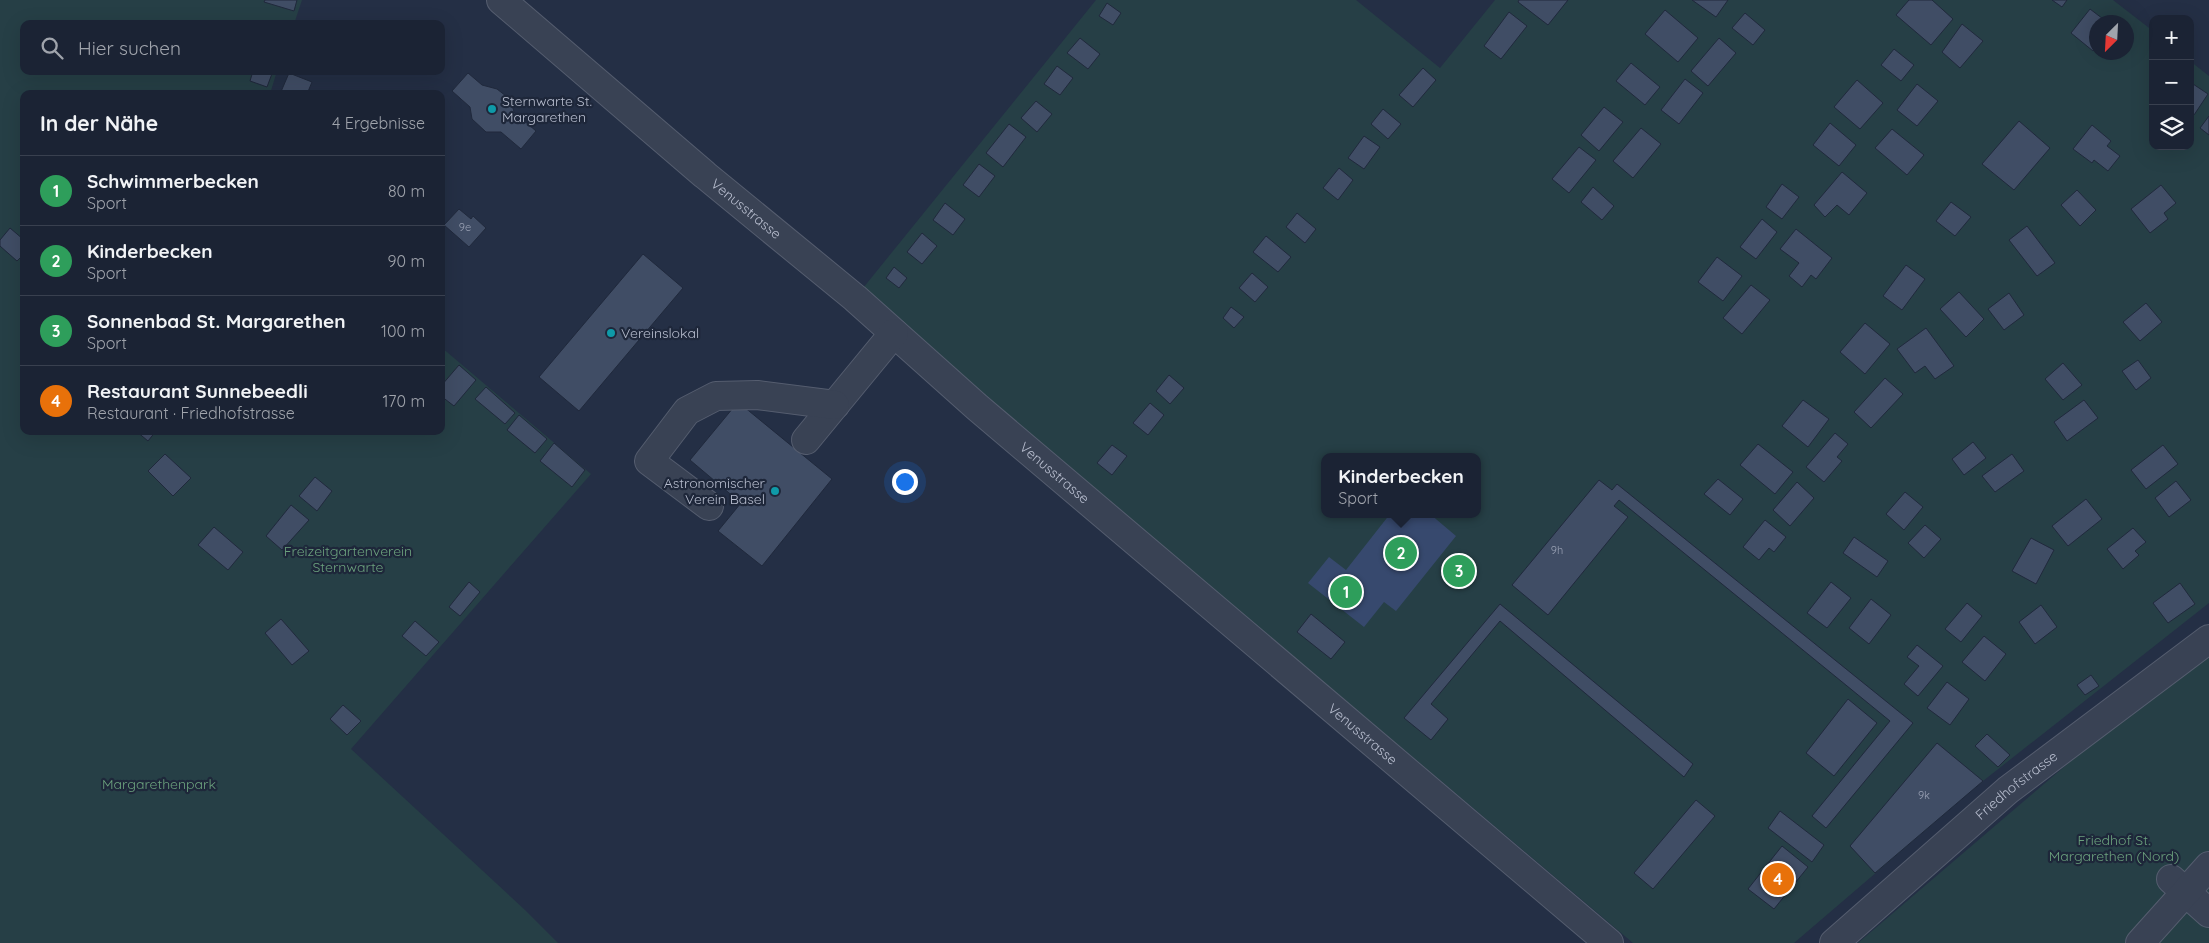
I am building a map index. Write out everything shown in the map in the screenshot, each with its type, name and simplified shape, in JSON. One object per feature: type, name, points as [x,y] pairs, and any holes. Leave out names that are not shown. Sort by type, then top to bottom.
[{"type":"street","name":"Venusstrasse","points":[[501,0],[705,175],[856,298],[976,407],[1609,943]]},
{"type":"street","points":[[806,440],[894,333]]},
{"type":"street","points":[[709,506],[649,461],[687,411],[716,396],[757,395],[835,405]]},
{"type":"street","name":"Friedhofstrasse","points":[[1834,943],[2008,790],[2209,639]]},
{"type":"street","points":[[2140,943],[2178,886],[2209,866]]},
{"type":"street","points":[[2178,886],[2209,913]]},
{"type":"green space","name":"Margarethenpark","points":[[0,0],[302,0],[295,20],[20,20],[20,75],[276,75],[271,90],[20,90],[20,435],[445,435],[445,350],[591,474],[351,749],[525,910],[558,943],[0,943]]},
{"type":"green space","points":[[1096,0],[1356,0],[1440,68],[1495,0],[2113,0],[2132,15],[2089,15],[2089,60],[2134,60],[2134,16],[2149,28],[2149,150],[2194,150],[2194,64],[2209,76],[2209,603],[1983,781],[1794,943],[1633,943],[1109,501],[855,298]]},
{"type":"green space","name":"Friedhof St. Margarethen (Nord)","points":[[2209,643],[2209,943],[1858,943]]},
{"type":"water","points":[[1387,518],[1435,518],[1456,536],[1396,611],[1384,602],[1364,627],[1308,583],[1329,557],[1346,570]]},
{"type":"building","points":[[265,0],[297,0],[294,11],[264,2]]},
{"type":"building","points":[[1519,0],[1568,0],[1548,25],[1518,2]]},
{"type":"building","points":[[1692,0],[1728,0],[1716,17]]},
{"type":"building","points":[[1909,0],[1932,0],[1953,19],[1931,45],[1896,15]]},
{"type":"building","points":[[2052,0],[2067,0],[2062,7]]},
{"type":"building","points":[[1107,3],[1121,13],[1113,25],[1099,16]]},
{"type":"building","points":[[2090,9],[2098,15],[2089,15],[2089,48],[2071,33]]},
{"type":"building","points":[[1665,10],[1698,38],[1678,62],[1645,34]]},
{"type":"building","points":[[1509,12],[1527,26],[1501,59],[1484,46]]},
{"type":"building","points":[[1745,13],[1765,30],[1753,45],[1732,28]]},
{"type":"building","points":[[1962,24],[1983,41],[1960,68],[1942,52]]},
{"type":"building","points":[[1080,38],[1100,54],[1088,69],[1067,53]]},
{"type":"building","points":[[1719,38],[1736,53],[1708,86],[1691,71]]},
{"type":"building","points":[[1894,49],[1914,65],[1901,81],[1881,65]]},
{"type":"building","points":[[1631,63],[1660,87],[1645,105],[1616,81]]},
{"type":"building","points":[[1057,66],[1073,78],[1060,95],[1044,84]]},
{"type":"building","points":[[1423,68],[1436,80],[1413,107],[1399,95]]},
{"type":"building","name":"Sternwarte St. Margarethen","points":[[468,73],[482,85],[497,89],[511,100],[514,112],[536,131],[521,149],[501,132],[486,132],[472,119],[470,107],[452,91]]},
{"type":"building","points":[[252,75],[272,75],[267,87],[250,81]]},
{"type":"building","points":[[288,75],[294,75],[312,82],[309,90],[282,90]]},
{"type":"building","points":[[1685,79],[1703,93],[1679,124],[1661,110]]},
{"type":"building","points":[[1857,80],[1883,103],[1860,129],[1834,107]]},
{"type":"building","points":[[1917,84],[1938,101],[1917,126],[1897,110]]},
{"type":"building","points":[[2194,85],[2208,94],[2194,115]]},
{"type":"building","points":[[1036,101],[1052,114],[1037,132],[1021,118]]},
{"type":"building","points":[[1604,107],[1623,122],[1599,151],[1581,135]]},
{"type":"building","points":[[1383,109],[1401,124],[1388,139],[1371,124]]},
{"type":"building","points":[[2209,116],[2209,135],[2200,128]]},
{"type":"building","points":[[2019,121],[2050,148],[2014,190],[1982,164]]},
{"type":"building","points":[[1830,123],[1856,145],[1839,166],[1813,145]]},
{"type":"building","points":[[1009,124],[1026,137],[1003,167],[986,153]]},
{"type":"building","points":[[2092,125],[2111,141],[2107,146],[2120,156],[2108,171],[2094,160],[2092,163],[2073,149]]},
{"type":"building","points":[[1641,128],[1661,144],[1633,178],[1613,161]]},
{"type":"building","points":[[1892,129],[1924,155],[1907,175],[1875,148]]},
{"type":"building","points":[[1364,136],[1380,147],[1364,169],[1348,158]]},
{"type":"building","points":[[1579,147],[1596,160],[1569,193],[1552,179]]},
{"type":"building","points":[[979,164],[995,176],[979,197],[963,185]]},
{"type":"building","points":[[1339,168],[1353,180],[1338,200],[1323,188]]},
{"type":"building","points":[[1842,172],[1867,193],[1849,215],[1837,205],[1825,217],[1814,205]]},
{"type":"building","points":[[1782,184],[1799,197],[1782,219],[1766,207]]},
{"type":"building","points":[[2161,185],[2176,203],[2164,213],[2168,219],[2150,233],[2131,209]]},
{"type":"building","points":[[1593,187],[1614,206],[1602,220],[1581,202]]},
{"type":"building","points":[[2077,190],[2096,210],[2080,226],[2061,205]]},
{"type":"building","points":[[1951,202],[1971,217],[1955,236],[1936,221]]},
{"type":"building","points":[[945,203],[965,219],[953,235],[933,220]]},
{"type":"building","points":[[459,209],[471,219],[473,216],[486,228],[469,247],[445,224]]},
{"type":"building","points":[[1297,213],[1316,229],[1305,243],[1286,227]]},
{"type":"building","points":[[1762,219],[1777,232],[1756,259],[1740,247]]},
{"type":"building","points":[[2027,226],[2055,263],[2037,276],[2009,240]]},
{"type":"building","points":[[10,228],[20,237],[20,258],[17,261],[0,246],[0,240]]},
{"type":"building","points":[[1796,229],[1832,258],[1816,279],[1811,275],[1802,287],[1789,276],[1799,263],[1780,249]]},
{"type":"building","points":[[922,233],[937,246],[922,264],[907,252]]},
{"type":"building","points":[[1266,236],[1291,257],[1278,272],[1253,252]]},
{"type":"building","name":"Vereinslokal","points":[[643,254],[683,288],[579,411],[539,377]]},
{"type":"building","points":[[1717,257],[1742,276],[1723,301],[1698,282]]},
{"type":"building","points":[[1906,265],[1925,279],[1902,310],[1883,296]]},
{"type":"building","points":[[894,267],[907,278],[899,288],[886,278]]},
{"type":"building","points":[[1252,273],[1268,287],[1255,302],[1239,288]]},
{"type":"building","points":[[1751,285],[1770,300],[1742,334],[1723,318]]},
{"type":"building","points":[[1959,292],[1984,319],[1966,337],[1940,309]]},
{"type":"building","points":[[2009,293],[2024,315],[2004,330],[1988,309]]},
{"type":"building","points":[[2146,303],[2162,322],[2140,341],[2123,322]]},
{"type":"building","points":[[1231,307],[1244,317],[1234,328],[1223,318]]},
{"type":"building","points":[[1865,323],[1890,344],[1865,374],[1840,352]]},
{"type":"building","points":[[1926,328],[1954,366],[1935,379],[1925,366],[1915,373],[1897,349]]},
{"type":"building","points":[[2138,360],[2151,378],[2136,390],[2122,371]]},
{"type":"building","points":[[2063,363],[2082,385],[2063,400],[2045,379]]},
{"type":"building","points":[[459,365],[476,380],[454,406],[445,399],[445,381]]},
{"type":"building","points":[[1169,375],[1184,388],[1170,404],[1156,391]]},
{"type":"building","points":[[1885,378],[1903,394],[1871,428],[1854,412]]},
{"type":"building","points":[[486,387],[515,413],[505,424],[475,399]]},
{"type":"building","points":[[1803,400],[1829,419],[1808,447],[1782,426]]},
{"type":"building","points":[[2084,400],[2098,418],[2067,441],[2054,422]]},
{"type":"building","name":"Astronomischer Verein Basel","points":[[738,402],[832,479],[762,566],[718,531],[741,503],[690,460]]},
{"type":"building","points":[[1150,403],[1164,415],[1148,435],[1133,423]]},
{"type":"building","points":[[519,415],[547,439],[535,453],[507,430]]},
{"type":"building","points":[[1835,433],[1848,444],[1837,457],[1842,461],[1824,482],[1806,467]]},
{"type":"building","points":[[141,435],[153,435],[148,441]]},
{"type":"building","points":[[1973,442],[1986,458],[1964,475],[1952,459]]},
{"type":"building","points":[[554,443],[585,470],[572,487],[540,461]]},
{"type":"building","points":[[1758,444],[1793,472],[1775,494],[1740,465]]},
{"type":"building","points":[[1112,445],[1127,456],[1112,475],[1097,463]]},
{"type":"building","points":[[2163,445],[2178,464],[2146,489],[2131,470]]},
{"type":"building","points":[[165,454],[191,478],[173,496],[148,471]]},
{"type":"building","points":[[2012,454],[2024,471],[1995,492],[1982,476]]},
{"type":"building","points":[[315,477],[332,491],[317,511],[299,496]]},
{"type":"building","points":[[1718,479],[1743,499],[1730,515],[1704,494]]},
{"type":"building","points":[[1599,480],[1612,490],[1617,484],[1913,723],[1826,828],[1812,816],[1890,721],[1619,500],[1614,506],[1628,517],[1548,615],[1512,585]]},
{"type":"building","points":[[2176,481],[2191,500],[2169,517],[2155,498]]},
{"type":"building","points":[[1797,482],[1814,498],[1790,526],[1773,510]]},
{"type":"building","points":[[1905,492],[1923,507],[1904,530],[1886,514]]},
{"type":"building","points":[[2086,499],[2102,519],[2068,546],[2052,526]]},
{"type":"building","points":[[291,505],[309,520],[282,550],[266,536]]},
{"type":"building","points":[[1765,520],[1786,537],[1774,552],[1769,548],[1759,560],[1743,547]]},
{"type":"building","points":[[1925,525],[1941,539],[1924,558],[1908,543]]},
{"type":"building","points":[[214,527],[243,552],[228,570],[198,545]]},
{"type":"building","points":[[2133,528],[2146,542],[2135,551],[2139,555],[2123,569],[2107,549]]},
{"type":"building","points":[[1854,537],[1888,561],[1877,577],[1843,553]]},
{"type":"building","points":[[2031,538],[2054,550],[2036,584],[2012,571]]},
{"type":"building","points":[[469,582],[480,592],[460,616],[449,607]]},
{"type":"building","points":[[1831,582],[1851,598],[1827,628],[1807,613]]},
{"type":"building","points":[[2180,583],[2195,604],[2168,623],[2153,603]]},
{"type":"building","points":[[1871,599],[1891,615],[1869,644],[1849,628]]},
{"type":"building","points":[[1967,603],[1982,616],[1961,642],[1945,629]]},
{"type":"building","points":[[1500,604],[1693,764],[1684,777],[1500,621],[1431,704],[1448,719],[1431,740],[1404,718]]},
{"type":"building","points":[[2041,605],[2057,627],[2035,644],[2019,622]]},
{"type":"building","points":[[1311,614],[1345,642],[1331,659],[1297,632]]},
{"type":"building","points":[[281,619],[309,651],[292,665],[265,633]]},
{"type":"building","points":[[415,621],[439,642],[426,656],[402,636]]},
{"type":"building","points":[[1984,636],[2006,654],[1985,681],[1962,662]]},
{"type":"building","points":[[1917,645],[1943,666],[1918,696],[1904,684],[1919,666],[1907,657]]},
{"type":"building","points":[[2091,675],[2099,686],[2085,695],[2077,685]]},
{"type":"building","points":[[1947,682],[1969,699],[1950,725],[1927,708]]},
{"type":"building","points":[[1848,699],[1877,723],[1834,776],[1806,753]]},
{"type":"building","points":[[343,705],[361,721],[347,735],[330,719]]},
{"type":"building","points":[[1987,734],[2010,755],[1998,767],[1975,746]]},
{"type":"building","points":[[1937,743],[1983,781],[1875,873],[1850,846]]},
{"type":"building","points":[[1696,800],[1715,816],[1653,889],[1634,873]]},
{"type":"building","points":[[1780,811],[1824,845],[1812,862],[1768,828]]},
{"type":"building","points":[[1782,846],[1808,867],[1774,909],[1748,889]]},
{"type":"place","name":"Sternwarte St. Margarethen","points":[[492,109]]},
{"type":"place","name":"Vereinslokal","points":[[611,333]]},
{"type":"place","name":"Astronomischer Verein Basel","points":[[775,491]]},
{"type":"place","name":"Kinderbecken","points":[[1401,553]]},
{"type":"place","name":"Sonnenbad St. Margarethen","points":[[1459,571]]},
{"type":"place","name":"Schwimmerbecken","points":[[1346,592]]},
{"type":"place","name":"Restaurant Sunnebeedli","points":[[1778,879]]},
{"type":"park label","name":"Freizeitgartenverein Sternwarte","points":[[348,560]]}]
